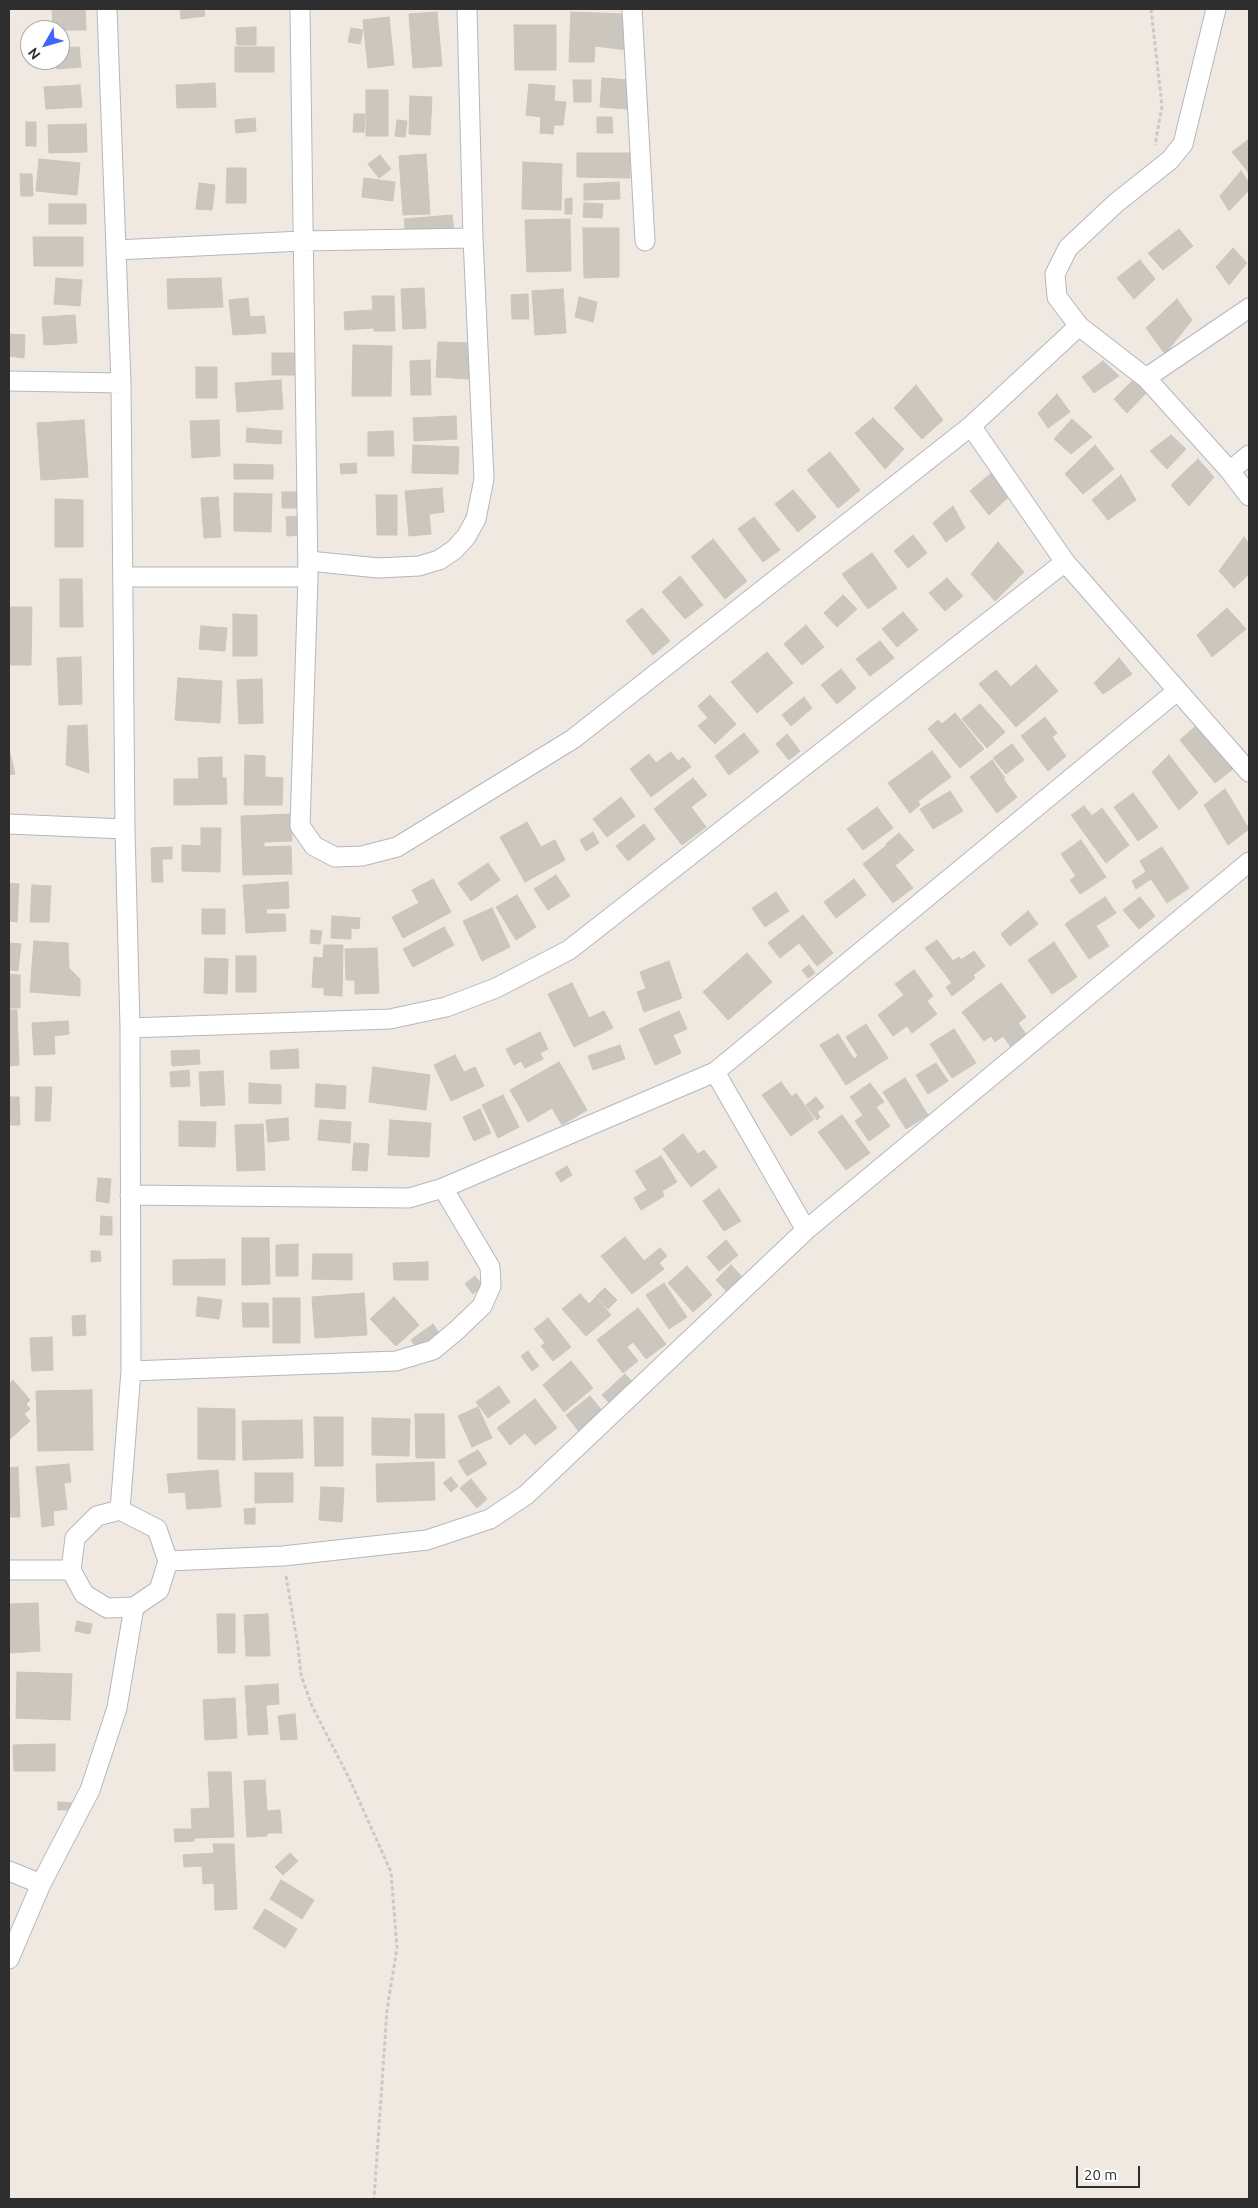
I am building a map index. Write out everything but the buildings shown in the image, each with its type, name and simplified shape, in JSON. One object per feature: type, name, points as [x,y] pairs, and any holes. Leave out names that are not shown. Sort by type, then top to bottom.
[{"type":"street","points":[[107,9],[121,383],[124,577],[124,829],[130,1028],[131,1371],[120,1510]]},
{"type":"street","points":[[300,9],[308,569],[300,826],[314,846],[336,857],[362,856],[397,846],[573,739],[971,426],[1079,326]]},
{"type":"street","points":[[124,577],[419,566],[439,560],[454,550],[466,537],[476,519],[484,479],[473,238],[467,9]]},
{"type":"street","points":[[632,9],[645,241]]},
{"type":"street","points":[[1216,9],[1182,144],[1170,160],[1116,203],[1068,248],[1054,274],[1057,297],[1079,326],[1146,378],[1230,471],[1249,496]]},
{"type":"street","points":[[116,250],[302,242],[473,238]]},
{"type":"street","points":[[1146,378],[1249,308]]},
{"type":"street","points":[[9,381],[121,383]]},
{"type":"street","points":[[971,426],[1066,562],[1249,772]]},
{"type":"street","points":[[1230,471],[1249,455]]},
{"type":"street","points":[[130,1028],[390,1019],[446,1006],[496,988],[569,950],[1066,562]]},
{"type":"street","points":[[130,1195],[409,1198],[443,1188],[715,1072],[1177,691]]},
{"type":"street","points":[[9,824],[124,829]]},
{"type":"street","points":[[168,1561],[283,1556],[427,1540],[490,1519],[526,1495],[806,1230],[1249,862]]},
{"type":"street","points":[[715,1072],[806,1230]]},
{"type":"street","points":[[131,1371],[396,1361],[433,1350],[482,1306],[491,1286],[490,1267],[443,1188]]},
{"type":"street","points":[[120,1510],[157,1529],[168,1561],[159,1590],[134,1607],[107,1608],[84,1594],[71,1570],[75,1538],[97,1516],[120,1510]]},
{"type":"street","points":[[9,1570],[71,1570]]},
{"type":"street","points":[[9,1959],[41,1884],[90,1790],[117,1708],[134,1607]]},
{"type":"street","points":[[9,1871],[41,1884]]},
{"type":"path","points":[[1150,176],[1162,106],[1151,9]]},
{"type":"path","points":[[283,1556],[301,1675],[312,1706],[349,1778],[391,1872],[397,1948],[387,2010],[374,2199]]}]
